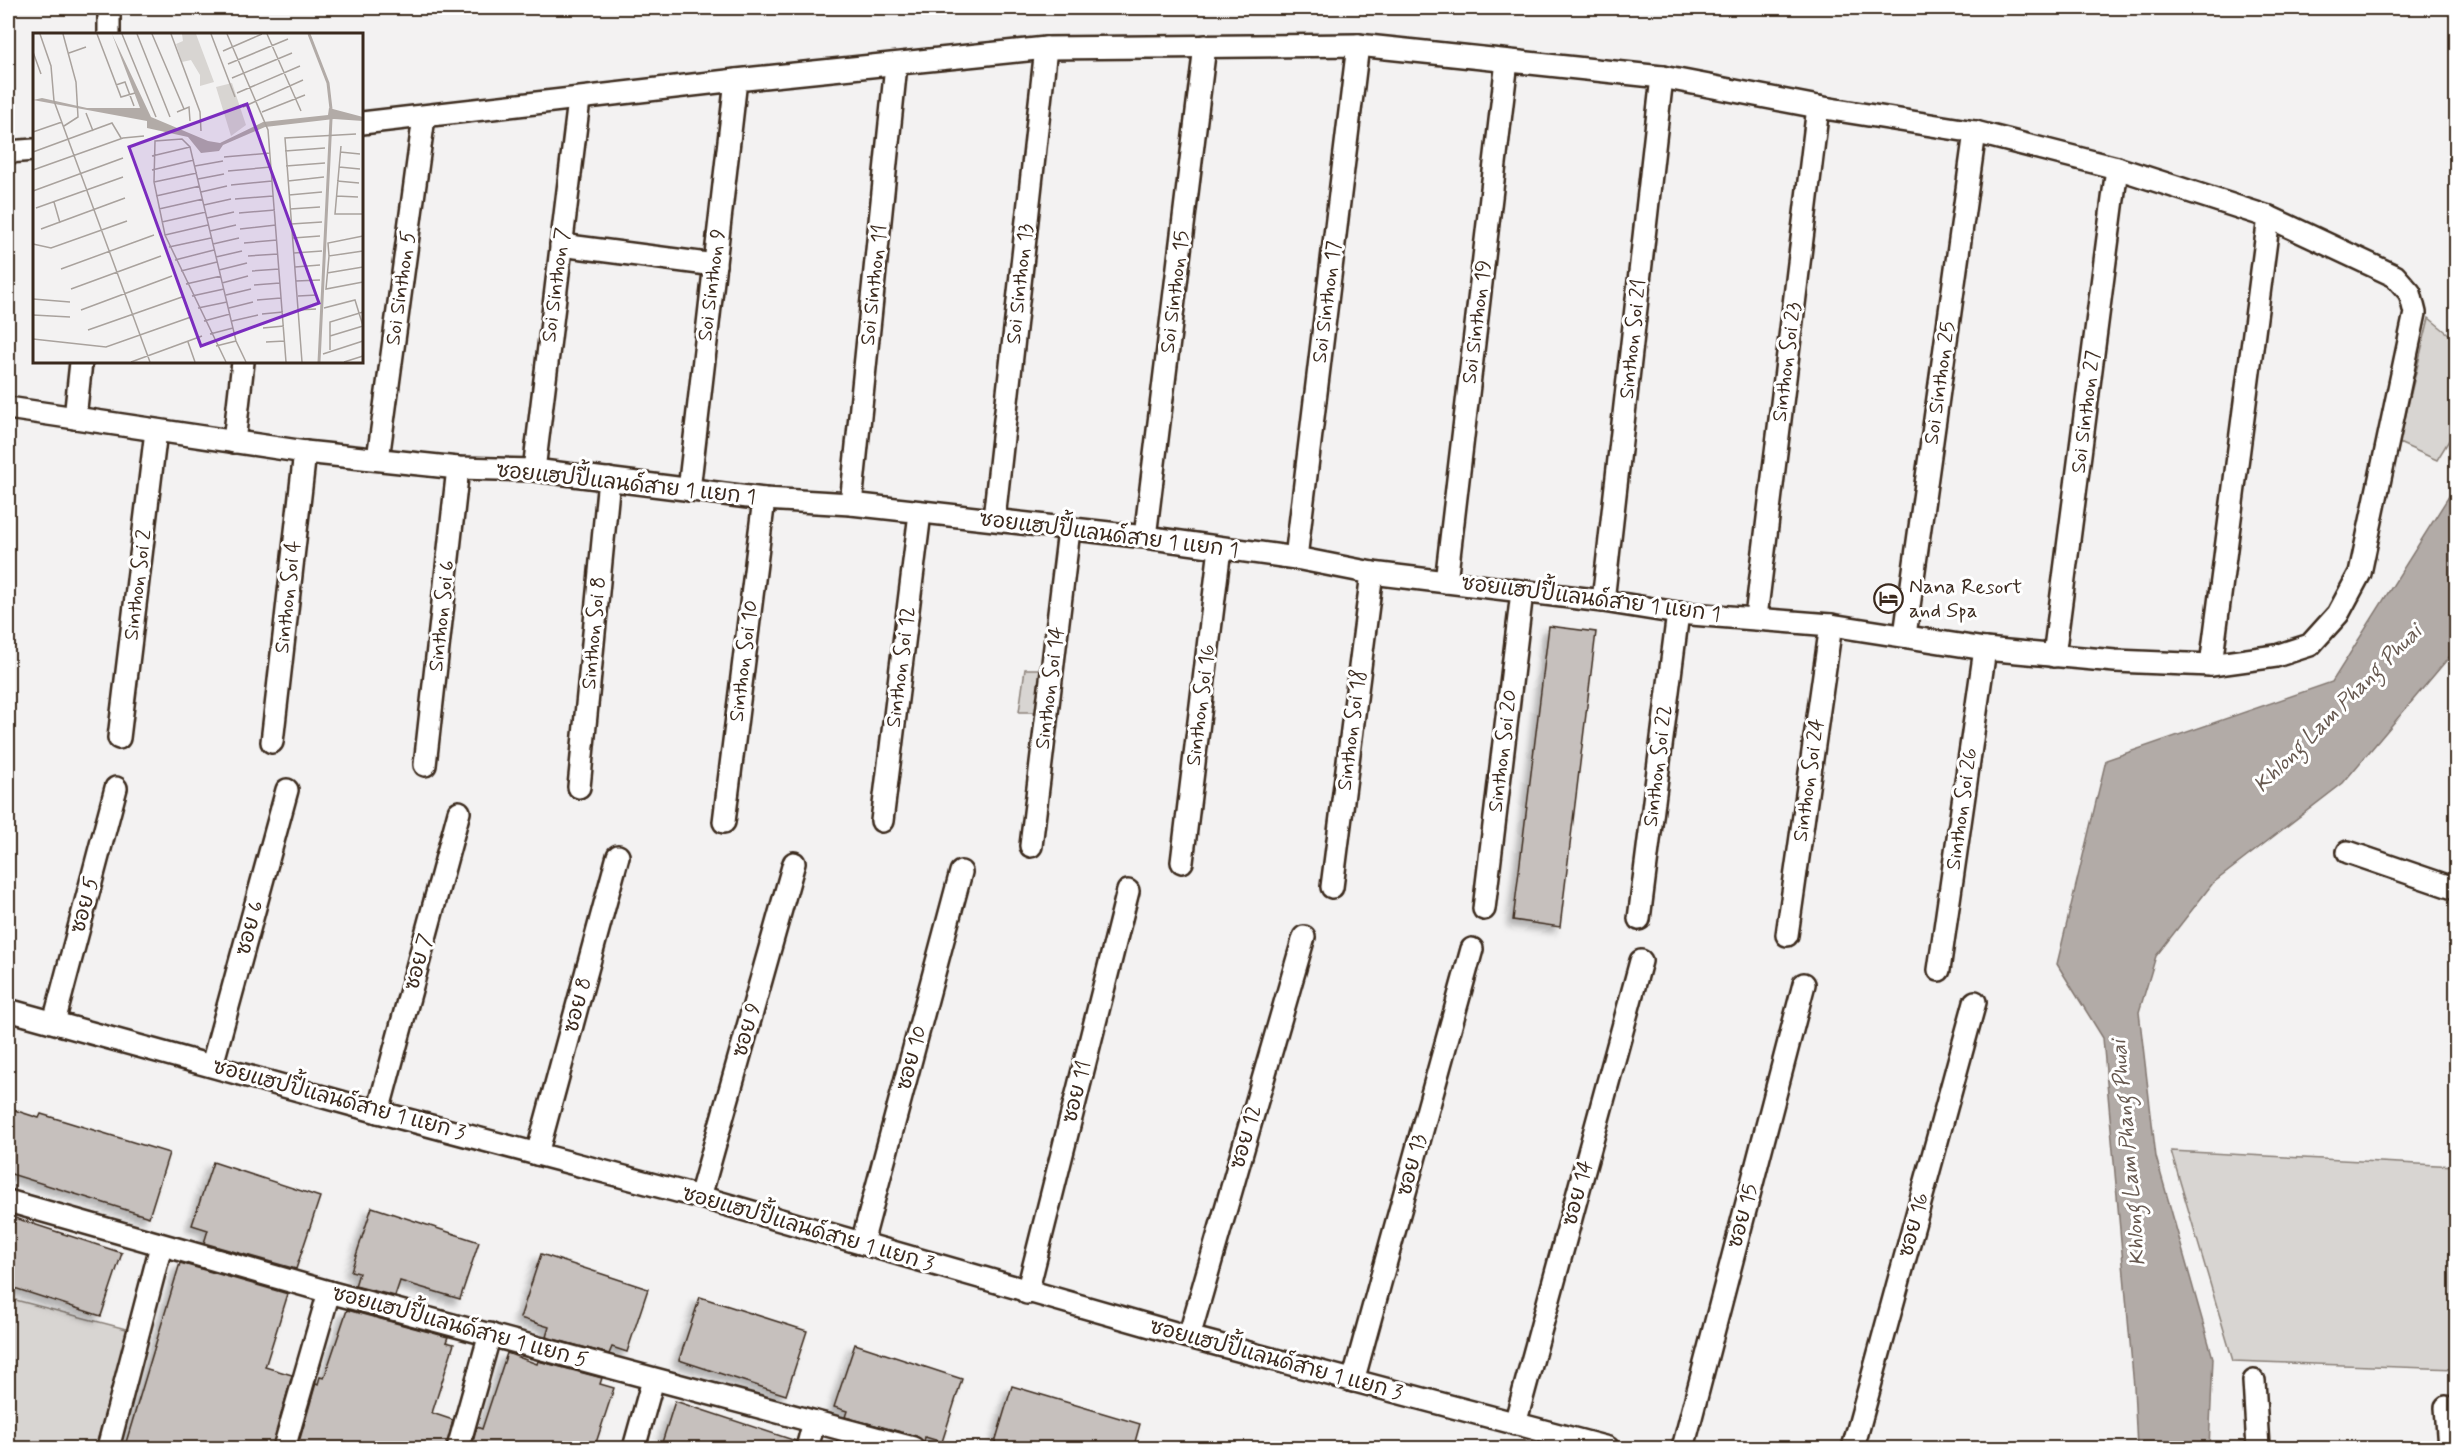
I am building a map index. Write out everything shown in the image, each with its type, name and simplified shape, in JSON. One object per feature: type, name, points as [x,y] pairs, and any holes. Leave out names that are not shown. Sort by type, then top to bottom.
[{"type":"street","points":[[108,8],[109,33]]},
{"type":"street","name":"ซอยแฮปปี้แลนด์สาย 1 แยก 1","points":[[8,408],[304,452],[458,468],[534,470],[764,499],[851,504],[1145,537],[1296,558],[1372,573],[1603,601],[1678,613],[1831,625],[1985,649],[2054,656],[2211,665],[2276,656],[2310,645],[2338,614],[2360,573],[2415,313],[2410,293],[2395,276],[2269,217],[2117,168],[1975,132],[1818,107],[1662,77],[1358,45],[1046,48],[736,80],[579,100],[363,123]]},
{"type":"street","name":"Soi Sinthon 17","points":[[1296,558],[1358,45]]},
{"type":"street","name":"Soi Sinthon 15","points":[[1145,537],[1205,46]]},
{"type":"street","name":"Soi Sinthon 13","points":[[994,519],[1046,48]]},
{"type":"street","name":"Soi Sinthon 19","points":[[1446,582],[1507,61]]},
{"type":"street","name":"Soi Sinthon 11","points":[[851,504],[896,65]]},
{"type":"street","name":"Sinthon Soi 21","points":[[1603,601],[1662,77]]},
{"type":"street","name":"Soi Sinthon 9","points":[[689,490],[736,80]]},
{"type":"street","name":"Soi Sinthon 7","points":[[534,470],[579,100]]},
{"type":"street","name":"Sinthon Soi 23","points":[[1756,618],[1818,107]]},
{"type":"street","name":"Soi Sinthon 5","points":[[378,459],[424,117]]},
{"type":"street","name":"Soi Sinthon 25","points":[[1905,635],[1975,132]]},
{"type":"street","points":[[8,152],[33,150]]},
{"type":"street","name":"Soi Sinthon 27","points":[[2054,656],[2117,168]]},
{"type":"street","points":[[2211,665],[2269,217]]},
{"type":"street","points":[[561,245],[715,265]]},
{"type":"street","points":[[75,418],[81,363]]},
{"type":"street","points":[[234,442],[243,363]]},
{"type":"street","name":"Sinthon Soi 2","points":[[119,738],[156,431]]},
{"type":"street","name":"Sinthon Soi 4","points":[[272,742],[304,452]]},
{"type":"street","name":"Sinthon Soi 6","points":[[425,765],[458,468]]},
{"type":"street","name":"Sinthon Soi 8","points":[[579,787],[609,479]]},
{"type":"street","name":"Sinthon Soi 10","points":[[724,822],[764,499]]},
{"type":"street","name":"Sinthon Soi 12","points":[[882,821],[920,513]]},
{"type":"street","name":"Sinthon Soi 14","points":[[1031,846],[1069,530]]},
{"type":"street","name":"Sinthon Soi 16","points":[[1182,862],[1221,548]]},
{"type":"street","name":"Sinthon Soi 18","points":[[1332,886],[1372,573]]},
{"type":"street","name":"Sinthon Soi 20","points":[[1484,909],[1522,592]]},
{"type":"street","name":"Sinthon Soi 22","points":[[1639,919],[1678,613]]},
{"type":"street","name":"Sinthon Soi 24","points":[[1786,935],[1831,625]]},
{"type":"street","name":"Sinthon Soi 26","points":[[1939,970],[1985,649]]},
{"type":"street","name":"ซอย 5","points":[[54,1022],[116,788]]},
{"type":"street","name":"ซอย 6","points":[[212,1065],[287,790]]},
{"type":"street","name":"ซอย 7","points":[[378,1112],[459,812]]},
{"type":"street","points":[[2348,852],[2457,889]]},
{"type":"street","name":"ซอย 8","points":[[537,1154],[618,856]]},
{"type":"street","name":"ซอย 9","points":[[700,1197],[794,863]]},
{"type":"street","name":"ซอย 10","points":[[862,1243],[961,872]]},
{"type":"street","name":"ซอย 11","points":[[1027,1293],[1128,891]]},
{"type":"street","name":"ซอย 12","points":[[1189,1337],[1304,937]]},
{"type":"street","name":"ซอย 13","points":[[1353,1382],[1472,949]]},
{"type":"street","name":"ซอย 14","points":[[1515,1424],[1641,962]]},
{"type":"street","name":"ซอย 15","points":[[1683,1449],[1804,984]]},
{"type":"street","name":"ซอย 16","points":[[1853,1449],[1976,1002]]},
{"type":"street","name":"ซอยแฮปปี้แลนด์สาย 1 แยก 3","points":[[8,1010],[378,1112],[700,1197],[1027,1293],[1608,1449]]},
{"type":"street","name":"ซอยแฮปปี้แลนด์สาย 1 แยก 5","points":[[8,1201],[161,1246],[913,1449]]},
{"type":"street","points":[[108,1449],[161,1246]]},
{"type":"street","points":[[284,1449],[329,1292]]},
{"type":"street","points":[[458,1449],[490,1334]]},
{"type":"street","points":[[634,1449],[653,1380]]},
{"type":"street","points":[[2254,1381],[2258,1449]]},
{"type":"street","points":[[2446,1407],[2449,1449]]},
{"type":"street","points":[[807,1449],[814,1422]]},
{"type":"shaded area","points":[[2429,318],[2456,340],[2456,429],[2437,460],[2399,443]]},
{"type":"shaded area","points":[[1025,669],[1041,669],[1036,712],[1019,712]]},
{"type":"shaded area","points":[[2171,1151],[2456,1166],[2456,1369],[2233,1361]]},
{"type":"shaded area","points":[[8,1298],[130,1330],[95,1448],[8,1448]]},
{"type":"water","name":"Khlong Lam Phang Phuai","points":[[2456,485],[2456,649],[2343,783],[2213,883],[2156,956],[2139,1012],[2156,1157],[2213,1358],[2209,1448],[2137,1448],[2134,1387],[2103,1038],[2057,964],[2106,760],[2332,682]]},
{"type":"building","points":[[1549,626],[1596,632],[1560,927],[1513,920]]},
{"type":"building","points":[[8,1108],[39,1118],[41,1114],[169,1153],[149,1217],[8,1173]]},
{"type":"building","points":[[213,1162],[320,1197],[296,1269],[204,1243],[208,1230],[192,1225]]},
{"type":"building","points":[[372,1207],[479,1242],[460,1299],[400,1281],[395,1296],[355,1286],[359,1273],[351,1271]]},
{"type":"building","points":[[15,1218],[122,1253],[101,1316],[8,1286],[8,1239]]},
{"type":"building","points":[[541,1254],[648,1289],[627,1352],[612,1347],[609,1354],[546,1337],[549,1327],[520,1318]]},
{"type":"building","points":[[180,1263],[288,1294],[265,1367],[292,1375],[272,1449],[124,1449]]},
{"type":"building","points":[[700,1297],[807,1331],[786,1395],[679,1360]]},
{"type":"building","points":[[347,1310],[448,1337],[446,1342],[454,1344],[432,1413],[453,1420],[446,1449],[297,1449],[316,1383],[318,1384],[320,1377],[324,1378]]},
{"type":"building","points":[[855,1344],[962,1379],[942,1442],[925,1437],[924,1442],[916,1436],[845,1417],[847,1411],[834,1407]]},
{"type":"building","points":[[507,1353],[537,1364],[538,1361],[602,1378],[600,1384],[614,1388],[594,1449],[471,1449],[477,1427],[482,1429]]},
{"type":"building","points":[[1012,1386],[1140,1424],[1133,1449],[993,1449]]},
{"type":"building","points":[[675,1401],[796,1441],[795,1449],[660,1449]]},
{"type":"building","points":[[837,1441],[865,1449],[835,1449]]},
{"type":"place","name":"Nana Resort and Spa","points":[[1888,599]]}]
